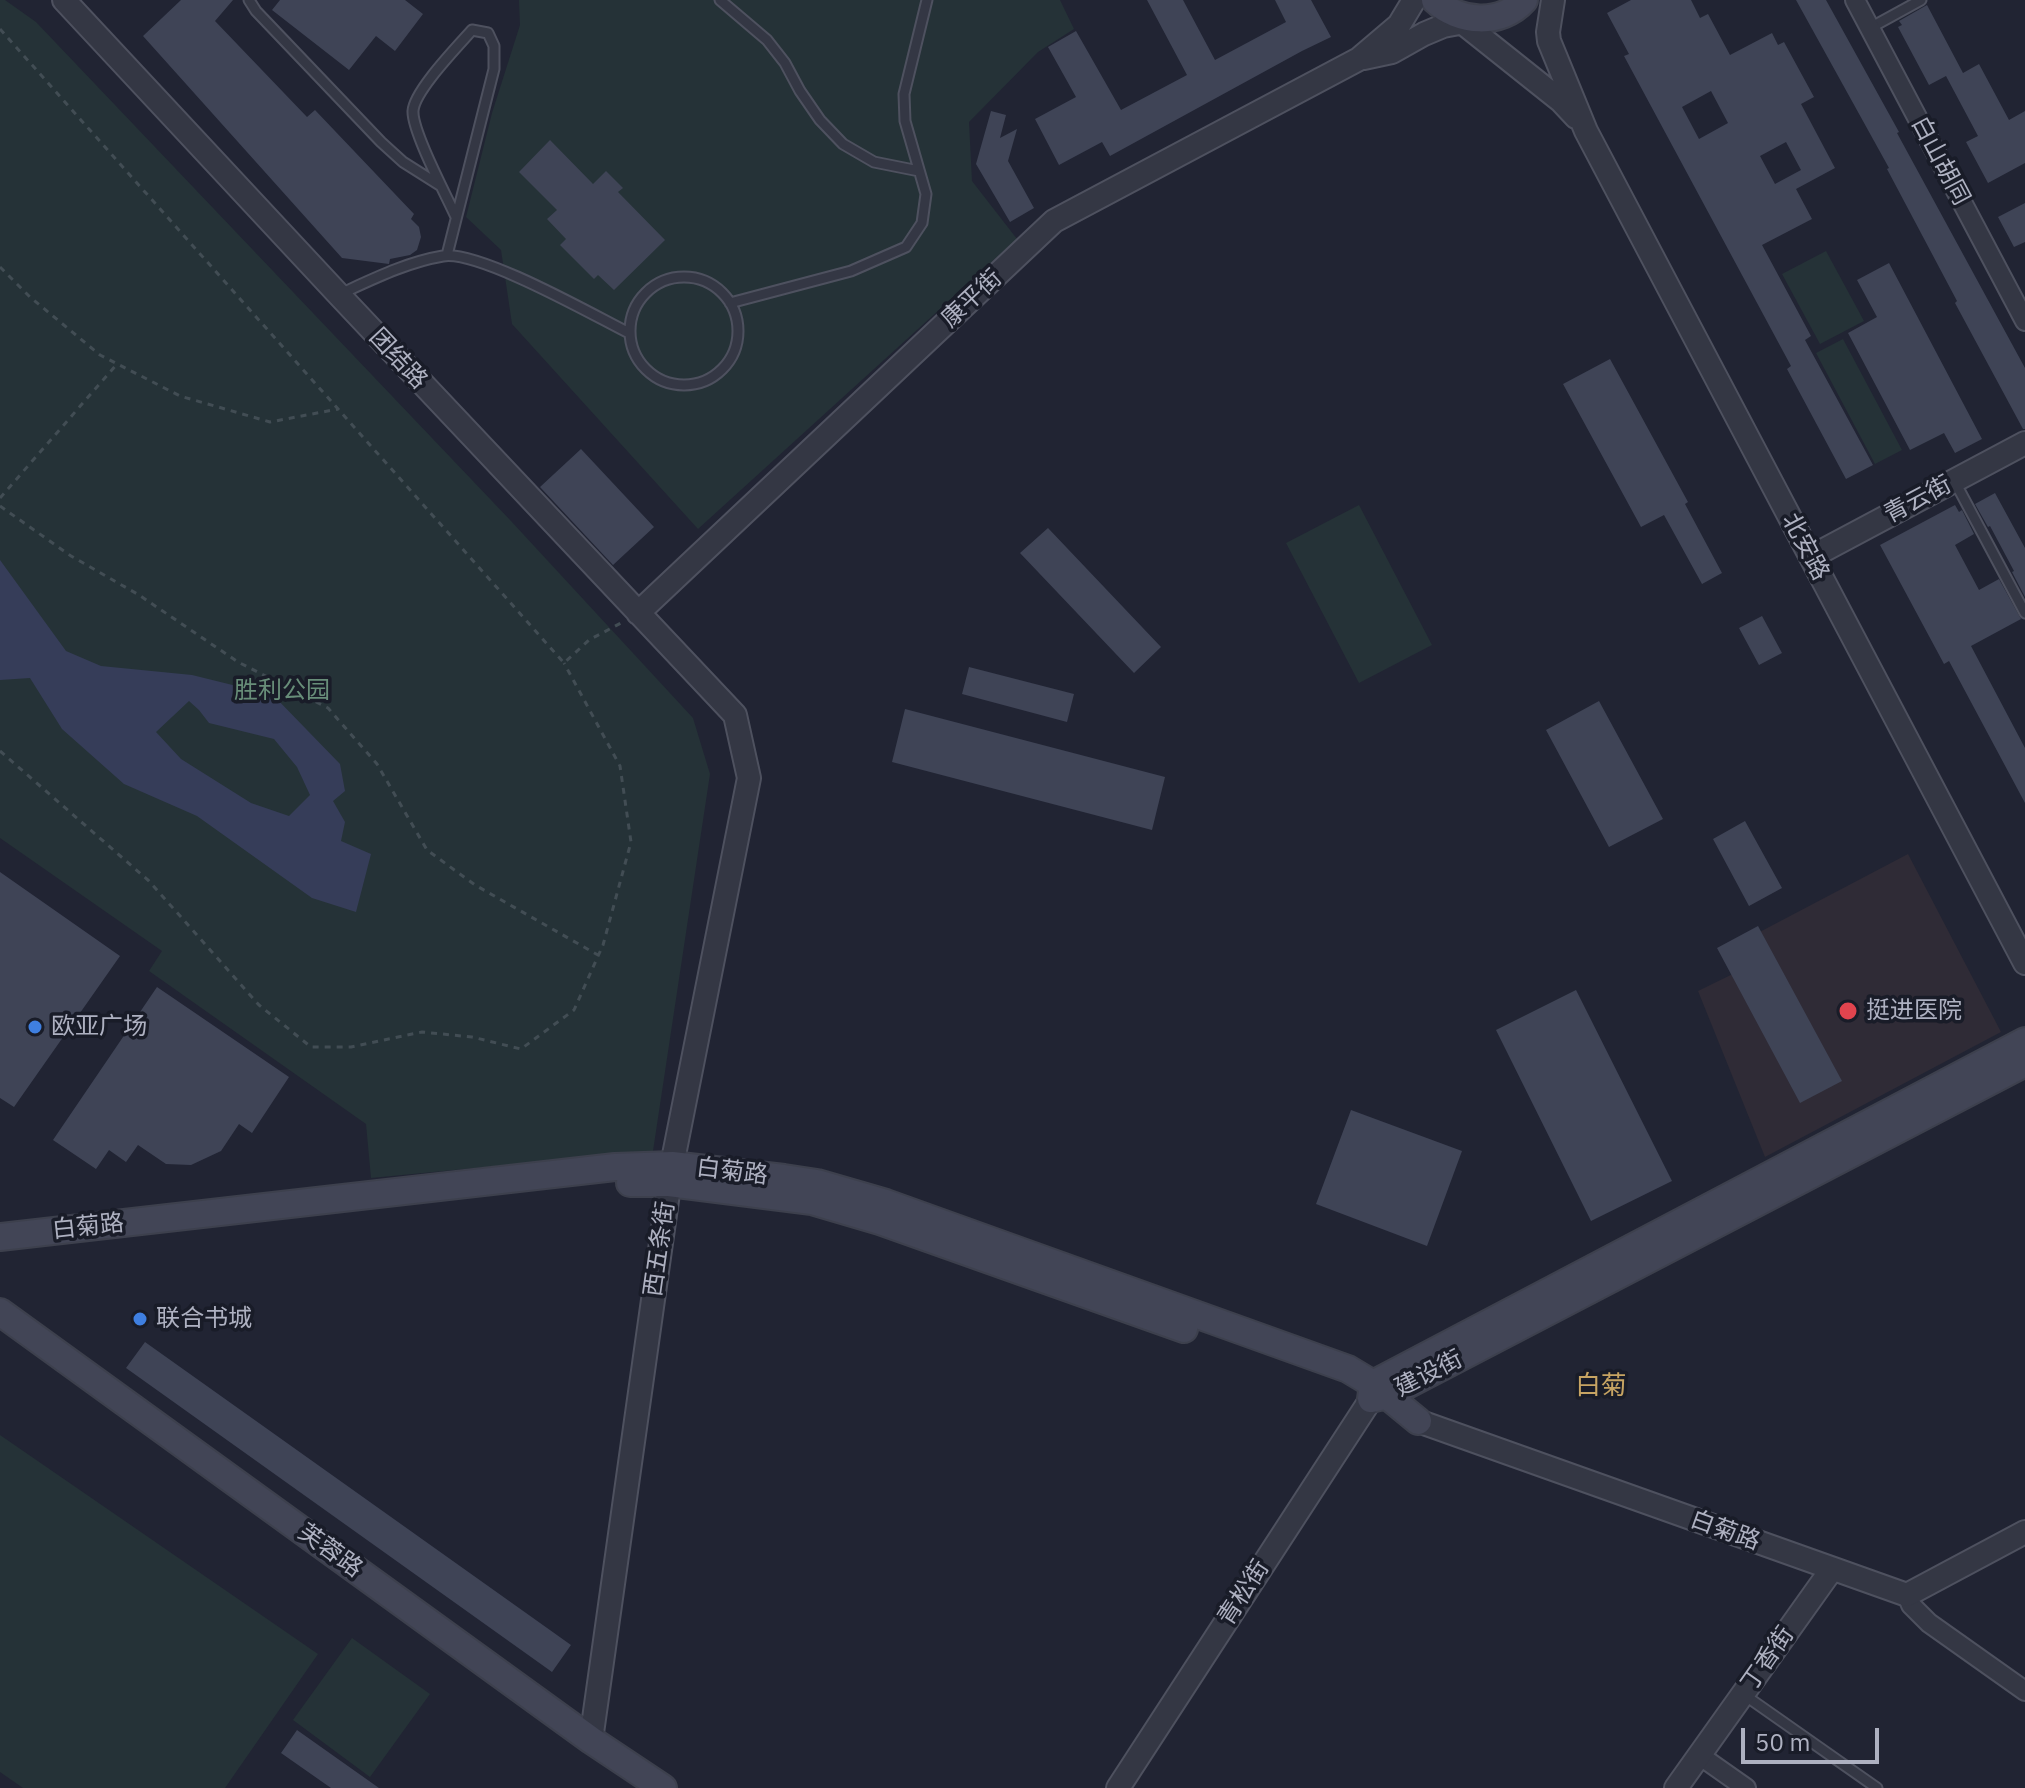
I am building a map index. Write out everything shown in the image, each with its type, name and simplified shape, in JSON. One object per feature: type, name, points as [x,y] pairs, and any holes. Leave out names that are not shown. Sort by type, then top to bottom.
[{"type":"main road","points":[[1456,13],[1507,14],[1524,0]]},
{"type":"main road","name":"建设街","points":[[1377,1393],[2025,1041]]},
{"type":"main road","name":"建设街","points":[[1377,1393],[2025,1063]]},
{"type":"main road","name":"白菊路","points":[[0,1237],[615,1167],[671,1174],[806,1181],[854,1193],[1348,1369],[1418,1421]]},
{"type":"main road","name":"白菊路","points":[[0,1256],[671,1174]]},
{"type":"main road","name":"芙蓉路","points":[[0,1312],[591,1740],[663,1788]]},
{"type":"street","name":"团结路","points":[[64,0],[735,715]]},
{"type":"street","points":[[1359,59],[1399,25],[1414,0]]},
{"type":"street","name":"白山胡同","points":[[1855,0],[2025,321]]},
{"type":"street","points":[[1553,6],[1549,41],[1586,131]]},
{"type":"street","points":[[1359,59],[1392,52],[1443,26],[1456,13],[1561,101],[1586,131]]},
{"type":"street","points":[[1415,39],[1430,37],[1458,41],[1497,55],[1520,69]]},
{"type":"street","name":"康平街","points":[[638,613],[1054,221],[1359,59]]},
{"type":"street","name":"北安路","points":[[1586,131],[2025,963]]},
{"type":"street","name":"青云街","points":[[1811,557],[2025,443]]},
{"type":"street","name":"西五条街","points":[[591,1740],[671,1174],[749,778],[735,715]]},
{"type":"street","name":"青松街","points":[[1118,1788],[1377,1393]]},
{"type":"street","name":"白菊路","points":[[1418,1421],[1907,1595]]},
{"type":"street","points":[[2025,1532],[1907,1595],[1911,1605],[1929,1623],[2025,1691]]},
{"type":"street","name":"丁香街","points":[[1676,1788],[1832,1569]]},
{"type":"street","points":[[1699,1755],[1746,1788]]},
{"type":"lane","points":[[249,0],[381,142],[403,162],[442,186]]},
{"type":"lane","points":[[720,0],[767,40],[820,120],[843,144],[874,162],[919,171]]},
{"type":"lane","points":[[730,303],[851,271],[906,247],[922,223],[926,194],[905,121],[904,94],[927,0]]},
{"type":"lane","points":[[1870,28],[1921,0]]},
{"type":"lane","points":[[447,255],[494,69],[494,46],[488,33],[472,30],[418,95],[413,111],[417,131],[456,217]]},
{"type":"lane","points":[[339,295],[388,272],[447,255],[516,276],[629,333]]},
{"type":"lane","points":[[675,277],[693,278],[711,284],[730,303],[738,327],[736,345],[722,370],[707,380],[681,385],[656,378],[642,366],[633,350],[629,333],[632,314],[641,297],[656,284],[675,277]]},
{"type":"lane","points":[[1954,481],[2025,613]]},
{"type":"lane","points":[[1743,1694],[1877,1788]]},
{"type":"path","points":[[0,29],[564,663],[620,766],[631,842],[603,945],[574,1010],[521,1049],[472,1037],[422,1032],[351,1047],[311,1047],[259,1005],[149,881],[0,751]]},
{"type":"path","points":[[0,267],[30,297],[100,355],[180,396],[270,422],[338,409]]},
{"type":"path","points":[[0,498],[117,364]]},
{"type":"path","points":[[0,506],[71,556],[139,595],[238,662],[328,708],[377,764],[427,850],[475,885],[598,955]]},
{"type":"path","points":[[564,663],[589,640],[638,613]]},
{"type":"shaded area","name":"挺进医院","points":[[1908,854],[2001,1032],[1765,1157],[1698,991],[1745,968],[1733,946]]},
{"type":"green space","name":"胜利公园","points":[[0,0],[5,0],[36,22],[511,521],[693,718],[710,774],[653,1151],[371,1178],[366,1124],[149,971],[162,951],[0,838]]},
{"type":"green space","points":[[519,0],[1060,0],[1074,29],[1038,52],[969,122],[972,181],[1017,239],[698,529],[512,324],[501,250],[466,217],[492,113],[520,25]]},
{"type":"green space","points":[[1826,251],[1864,321],[1820,344],[1782,274]]},
{"type":"green space","points":[[1843,339],[1902,450],[1875,464],[1816,353]]},
{"type":"green space","points":[[1359,505],[1432,645],[1359,683],[1286,543]]},
{"type":"green space","points":[[0,1435],[318,1654],[225,1788],[23,1788],[0,1772]]},
{"type":"green space","points":[[352,1638],[430,1694],[370,1777],[293,1720]]},
{"type":"water","points":[[0,560],[66,651],[101,666],[192,675],[273,695],[340,764],[345,791],[333,801],[345,822],[341,841],[371,854],[356,912],[312,898],[197,816],[124,784],[62,729],[30,678],[0,680]],"holes":[[[189,701],[209,723],[274,739],[297,767],[310,795],[289,816],[251,803],[181,759],[156,732]]]},
{"type":"building","points":[[181,0],[233,0],[215,21],[307,117],[315,110],[414,214],[411,219],[419,227],[421,237],[417,250],[410,255],[390,259],[389,264],[342,258],[143,36]]},
{"type":"building","points":[[280,0],[405,0],[423,14],[395,51],[376,36],[349,70],[272,10]]},
{"type":"building","points":[[1147,0],[1183,0],[1215,60],[1286,22],[1275,0],[1311,0],[1331,37],[1110,156],[1102,142],[1059,165],[1035,119],[1076,97],[1048,47],[1076,31],[1121,110],[1187,75]]},
{"type":"building","points":[[1631,0],[1691,0],[1700,18],[1708,14],[1730,55],[1772,33],[1778,45],[1784,42],[1814,97],[1801,104],[1835,168],[1796,189],[1812,219],[1762,245],[1811,336],[1805,340],[1873,465],[1846,479],[1787,369],[1791,366],[1624,56],[1629,54],[1607,13]],"holes":[[[1711,91],[1728,123],[1699,139],[1682,107]],[[1786,142],[1801,170],[1775,184],[1760,156]]]},
{"type":"building","points":[[1796,0],[1826,0],[2025,368],[2025,429],[1955,303],[1957,301],[1889,168]]},
{"type":"building","points":[[1927,5],[1963,73],[1979,64],[2009,120],[2025,111],[2025,163],[1988,183],[1966,142],[1978,136],[1946,76],[1929,85],[1898,27],[1902,25],[1899,21]]},
{"type":"building","points":[[991,111],[1006,115],[1000,138],[1017,129],[1008,161],[1034,208],[1010,222],[976,164]]},
{"type":"building","points":[[550,140],[593,184],[606,171],[623,188],[618,192],[665,240],[614,290],[598,275],[594,279],[560,245],[566,239],[547,219],[557,210],[519,172]]},
{"type":"building","points":[[2025,203],[2025,242],[2014,247],[1998,217]]},
{"type":"building","points":[[1889,263],[1982,439],[1955,453],[1944,433],[1910,450],[1848,333],[1877,317],[1857,280]]},
{"type":"building","points":[[1610,359],[1688,502],[1685,504],[1722,573],[1702,584],[1664,515],[1641,527],[1563,384]]},
{"type":"building","points":[[581,449],[654,527],[613,565],[540,487]]},
{"type":"building","points":[[1995,493],[2025,548],[2025,597],[1990,526],[1975,504]]},
{"type":"building","points":[[1955,505],[1959,512],[1962,510],[1974,534],[1955,545],[1979,590],[1999,579],[2021,619],[1971,646],[2025,748],[2025,803],[1949,661],[1944,664],[1880,545]]},
{"type":"building","points":[[1048,528],[1161,647],[1134,673],[1020,553]]},
{"type":"building","points":[[1762,616],[1782,653],[1759,665],[1739,628]]},
{"type":"building","points":[[969,667],[1074,694],[1067,722],[962,694]]},
{"type":"building","points":[[1599,701],[1663,819],[1609,847],[1546,730]]},
{"type":"building","points":[[905,709],[1165,777],[1152,830],[892,762]]},
{"type":"building","points":[[1745,821],[1782,888],[1749,906],[1713,839]]},
{"type":"building","name":"欧亚广场","points":[[0,872],[120,956],[14,1107],[0,1098]]},
{"type":"building","points":[[1758,926],[1842,1081],[1800,1103],[1717,948]]},
{"type":"building","points":[[157,987],[289,1077],[252,1133],[239,1124],[221,1151],[191,1165],[166,1164],[138,1145],[126,1162],[109,1150],[96,1169],[53,1140]]},
{"type":"building","points":[[1576,990],[1672,1181],[1591,1221],[1496,1030]]},
{"type":"building","points":[[1351,1110],[1462,1151],[1427,1246],[1316,1204]]},
{"type":"building","points":[[145,1342],[571,1645],[552,1672],[126,1368]]},
{"type":"building","points":[[297,1730],[379,1788],[331,1788],[281,1753]]},
{"type":"place","name":"挺进医院","points":[[1848,1011]]},
{"type":"place","name":"欧亚广场","points":[[35,1027]]},
{"type":"place","name":"联合书城","points":[[140,1319]]},
{"type":"district","name":"白菊","points":[[1601,1386]]}]
